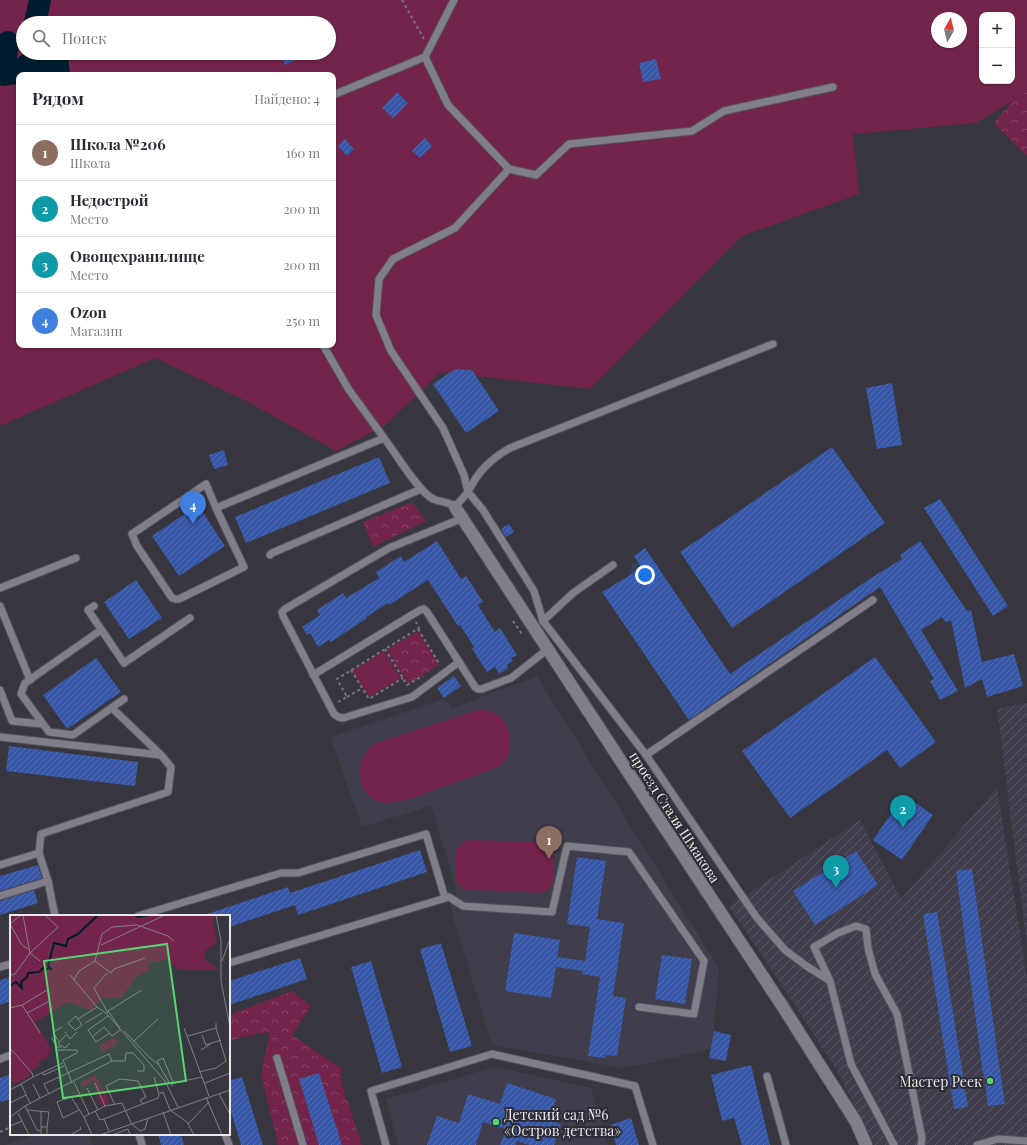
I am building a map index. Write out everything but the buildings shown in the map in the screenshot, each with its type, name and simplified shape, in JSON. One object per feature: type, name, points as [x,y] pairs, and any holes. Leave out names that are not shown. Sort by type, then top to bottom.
[{"type":"street","name":"проезд Сталя Шмакова","points":[[455,507],[781,1004],[856,1122],[866,1145]]},
{"type":"lane","points":[[336,94],[425,57],[454,0]]},
{"type":"lane","points":[[425,57],[448,105],[509,169],[536,175],[569,144],[692,131],[724,111],[833,87]]},
{"type":"lane","points":[[509,169],[454,228],[393,259],[379,279],[376,315],[391,351],[443,428],[464,475],[468,492],[483,510],[534,591],[543,621],[646,755],[757,918],[785,950],[830,981]]},
{"type":"lane","points":[[324,348],[350,390],[421,489],[432,499],[447,502],[455,507],[468,492],[475,478],[484,468],[510,448],[774,344]]},
{"type":"lane","points":[[216,508],[384,438]]},
{"type":"lane","points":[[206,484],[216,508],[244,567],[176,600],[172,598],[137,546],[132,534],[206,484]]},
{"type":"lane","points":[[270,555],[421,489]]},
{"type":"lane","points":[[459,662],[416,695],[343,718],[338,717],[334,714],[330,707],[282,612],[388,548],[463,518]]},
{"type":"lane","points":[[0,588],[76,558]]},
{"type":"lane","points":[[543,621],[573,593],[613,565]]},
{"type":"lane","points":[[646,755],[873,600]]},
{"type":"lane","points":[[0,606],[30,680]]},
{"type":"lane","points":[[94,606],[88,610],[124,663],[190,618]]},
{"type":"lane","points":[[314,675],[411,615],[424,609],[478,690],[511,678],[548,649]]},
{"type":"lane","points":[[101,630],[25,683],[21,694],[48,732],[73,736],[124,700]]},
{"type":"lane","points":[[0,690],[12,721],[42,724]]},
{"type":"lane","points":[[55,915],[48,881],[39,853],[41,834],[168,792],[171,767],[161,755],[112,708]]},
{"type":"lane","points":[[0,737],[161,755]]},
{"type":"lane","points":[[145,915],[158,913],[280,873],[298,873],[426,834],[445,898]]},
{"type":"lane","points":[[230,963],[449,896],[464,906],[552,912],[567,846],[629,852],[704,961],[694,1014],[639,1007]]},
{"type":"lane","points":[[0,865],[39,853]]},
{"type":"lane","points":[[0,896],[48,881]]},
{"type":"lane","points":[[894,1145],[851,1064],[830,981],[814,947],[838,933],[856,926],[866,929],[868,948],[875,974],[897,1014],[922,1138],[921,1145]]},
{"type":"lane","points":[[0,967],[10,964]]},
{"type":"lane","points":[[386,1145],[371,1091],[492,1054],[635,1086],[653,1145]]},
{"type":"lane","points":[[0,1059],[10,1055]]},
{"type":"lane","points":[[277,1058],[303,1145]]},
{"type":"lane","points":[[767,1076],[786,1145]]},
{"type":"lane","points":[[139,1135],[142,1145]]},
{"type":"lane","points":[[225,1135],[228,1145]]},
{"type":"lane","points":[[977,1145],[998,1139],[1027,1141]]},
{"type":"path","points":[[402,0],[429,49]]},
{"type":"path","points":[[411,615],[445,672]]},
{"type":"path","points":[[514,621],[522,634]]},
{"type":"path","points":[[347,697],[336,679],[418,629]]},
{"type":"path","points":[[385,649],[407,685],[427,673]]},
{"type":"path","points":[[351,670],[368,699],[403,678]]},
{"type":"path","points":[[330,707],[362,688]]},
{"type":"path","points":[[0,1132],[10,1127]]},
{"type":"shaded area","points":[[537,676],[719,968],[714,1031],[711,1049],[642,1065],[622,1068],[492,1045],[450,907],[457,891],[431,806],[362,827],[330,737],[444,699],[453,708]]},
{"type":"shaded area","points":[[1027,703],[1027,946],[997,709]]},
{"type":"shaded area","points":[[997,787],[1027,978],[1027,1145],[874,1145],[836,1069],[729,906],[860,820],[901,899]]},
{"type":"shaded area","name":"Детский сад №6 «Остров детства»","points":[[495,1067],[591,1088],[608,1145],[398,1145],[386,1099]]},
{"type":"shaded area","points":[[37,1135],[89,1135],[93,1145],[5,1145]]},
{"type":"green space","points":[[0,0],[1027,0],[1027,92],[976,123],[853,134],[859,194],[742,236],[590,389],[441,372],[384,426],[336,451],[248,402],[155,358],[0,426]]},
{"type":"green space","points":[[1027,85],[1027,156],[994,123]]},
{"type":"green space","points":[[412,502],[426,521],[373,547],[363,522]]},
{"type":"green space","points":[[418,631],[439,665],[408,684],[387,650]]},
{"type":"green space","points":[[384,651],[401,678],[369,697],[352,671]]},
{"type":"green space","points":[[481,709],[488,710],[499,716],[509,731],[510,749],[507,758],[496,768],[406,800],[396,802],[385,803],[378,801],[364,790],[360,774],[361,765],[364,756],[376,743]]},
{"type":"green space","points":[[468,840],[542,842],[550,848],[554,856],[553,879],[551,886],[542,893],[463,889],[456,881],[456,850],[463,842]]},
{"type":"green space","points":[[292,991],[311,1006],[292,1035],[341,1068],[342,1085],[362,1145],[278,1145],[261,1074],[270,1032],[230,1041],[230,1015]]},
{"type":"waterway","points":[[37,16],[40,0]]},
{"type":"waterway","points":[[0,46],[8,42],[4,75],[16,73]]},
{"type":"waterway","points":[[18,72],[33,60]]},
{"type":"waterway","points":[[36,60],[43,65],[45,72]]},
{"type":"waterway","points":[[57,60],[59,72]]},
{"type":"place","name":"Ozon","points":[[193,524]]},
{"type":"place","name":"Недострой","points":[[903,828]]},
{"type":"place","name":"Школа №206","points":[[549,859]]},
{"type":"place","name":"Овощехранилище","points":[[836,888]]},
{"type":"place","name":"Мастер Реек","points":[[990,1081]]},
{"type":"place","name":"Детский сад №6 «Остров детства»","points":[[496,1122]]}]
